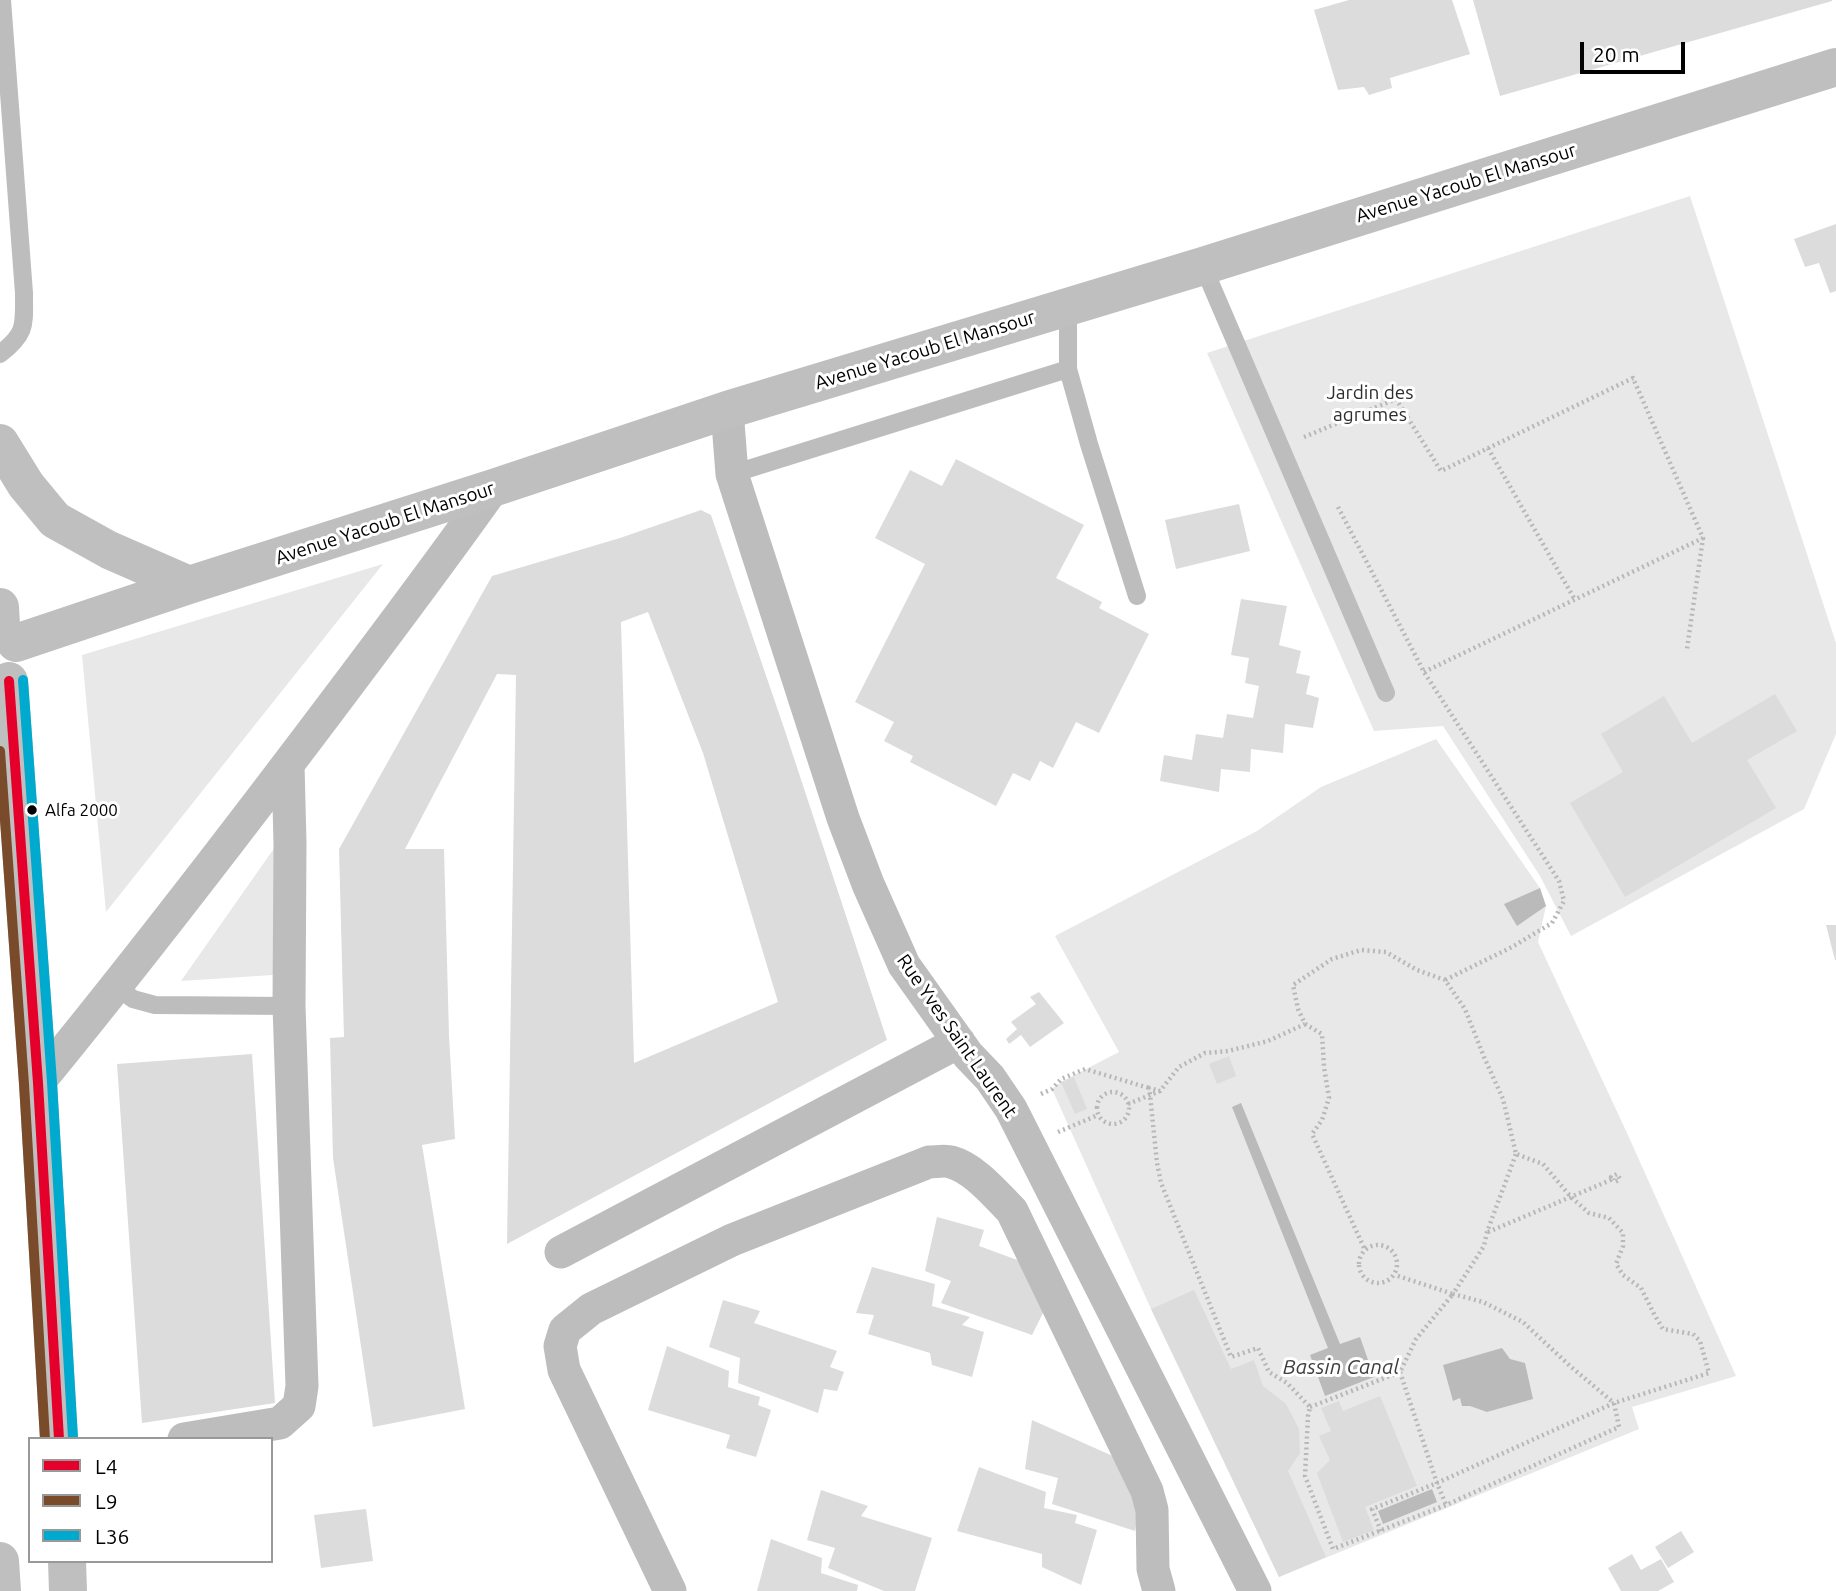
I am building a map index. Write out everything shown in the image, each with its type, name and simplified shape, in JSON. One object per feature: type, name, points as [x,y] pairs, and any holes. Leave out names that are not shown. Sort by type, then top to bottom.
[{"type":"main road","name":"Avenue Yacoub El Mansour","points":[[4,625],[188,585],[727,410],[1203,266],[1836,67]]},
{"type":"main road","points":[[0,443],[26,485],[55,520],[108,551],[188,585]]},
{"type":"main road","points":[[4,625],[19,656],[17,670],[5,685],[38,1083],[58,1437]]},
{"type":"main road","points":[[0,1561],[2,1591]]},
{"type":"main road","points":[[66,1563],[68,1591]]},
{"type":"street","name":"Rue Yves Saint Laurent","points":[[727,410],[732,474],[843,818],[868,884],[904,965],[968,1055],[990,1078],[1011,1109],[1255,1591]]},
{"type":"street","points":[[38,1083],[117,987],[288,764],[493,488]]},
{"type":"street","points":[[196,1437],[280,1423],[299,1406],[302,1386],[289,1006],[288,764]]},
{"type":"street","points":[[561,1252],[959,1042]]},
{"type":"street","points":[[670,1591],[564,1370],[560,1346],[565,1330],[592,1309],[732,1240],[929,1162],[951,1161],[988,1186],[1012,1211],[1147,1491],[1152,1510],[1153,1569],[1159,1591]]},
{"type":"lane","points":[[0,354],[14,343],[24,326],[2,0]]},
{"type":"lane","points":[[1203,266],[1386,693]]},
{"type":"lane","points":[[1068,307],[1068,369],[1137,596]]},
{"type":"lane","points":[[732,474],[1068,369]]},
{"type":"lane","points":[[117,987],[133,999],[155,1006],[289,1006]]},
{"type":"path","points":[[1303,438],[1396,399],[1441,471],[1633,379],[1703,538],[1686,649]]},
{"type":"path","points":[[1488,448],[1575,600]]},
{"type":"path","points":[[1334,500],[1424,672],[1559,881],[1564,901],[1552,923],[1512,947],[1446,979]]},
{"type":"path","points":[[1424,672],[1703,538]]},
{"type":"path","points":[[1311,1407],[1400,1372],[1416,1339],[1453,1294],[1484,1246],[1516,1154],[1503,1098],[1483,1057],[1465,1009],[1446,979],[1417,970],[1386,952],[1361,950],[1332,959],[1293,985],[1297,1009],[1305,1024],[1322,1034],[1329,1098],[1322,1120],[1312,1134],[1365,1250]]},
{"type":"path","points":[[1128,1104],[1149,1092],[1160,1091],[1180,1068],[1205,1053],[1228,1051],[1269,1041],[1305,1024]]},
{"type":"path","points":[[1011,1109],[1052,1089],[1060,1079],[1085,1069],[1149,1092]]},
{"type":"path","points":[[1110,1092],[1121,1095],[1128,1104],[1127,1115],[1115,1124],[1105,1122],[1096,1109],[1100,1098],[1110,1092]]},
{"type":"path","points":[[1149,1092],[1161,1183],[1231,1357],[1258,1348],[1269,1372],[1287,1383],[1311,1407]]},
{"type":"path","points":[[1381,1531],[1372,1509],[1437,1483],[1614,1403],[1709,1373],[1700,1341],[1693,1334],[1663,1329],[1641,1288],[1623,1275],[1616,1264],[1623,1247],[1623,1233],[1609,1218],[1589,1213],[1571,1197],[1543,1164],[1516,1154]]},
{"type":"path","points":[[1487,1232],[1613,1179]]},
{"type":"path","points":[[1377,1245],[1391,1250],[1396,1255],[1398,1265],[1395,1275],[1385,1283],[1378,1284],[1366,1279],[1360,1272],[1361,1254],[1377,1245]]},
{"type":"path","points":[[1311,1407],[1308,1416],[1305,1476],[1333,1549],[1446,1504],[1619,1427],[1614,1403],[1523,1322],[1483,1302],[1395,1275]]},
{"type":"path","points":[[1400,1372],[1446,1504]]},
{"type":"green space","name":"Jardin des agrumes","points":[[1690,196],[1836,643],[1836,734],[1804,809],[1571,936],[1540,876],[1443,726],[1374,731],[1207,353]]},
{"type":"green space","points":[[383,564],[106,912],[82,655]]},
{"type":"green space","points":[[1436,739],[1540,888],[1546,906],[1538,942],[1736,1376],[1632,1407],[1639,1429],[1279,1577],[1151,1309],[1052,1089],[1119,1052],[1055,936],[1257,831],[1321,787]]},
{"type":"green space","points":[[275,847],[273,975],[181,981]]},
{"type":"water","points":[[1540,888],[1546,906],[1517,926],[1504,904]]},
{"type":"water","name":"Bassin Canal","points":[[1241,1103],[1340,1344],[1360,1337],[1374,1377],[1325,1396],[1310,1355],[1328,1348],[1232,1107]]},
{"type":"water","points":[[1502,1348],[1510,1359],[1525,1363],[1533,1399],[1487,1412],[1462,1406],[1460,1398],[1453,1401],[1443,1365]]},
{"type":"water","points":[[1432,1489],[1437,1502],[1383,1524],[1378,1511]]},
{"type":"building","points":[[1349,0],[1452,0],[1470,54],[1390,78],[1392,88],[1369,95],[1364,87],[1338,90],[1314,10]]},
{"type":"building","points":[[1473,0],[1832,0],[1832,1],[1500,96]]},
{"type":"building","points":[[1836,224],[1836,291],[1830,293],[1819,263],[1805,267],[1794,239]]},
{"type":"building","points":[[956,459],[1084,525],[1056,578],[1102,602],[1099,608],[1149,634],[1099,733],[1076,722],[1053,768],[1040,761],[1030,781],[1013,773],[996,806],[910,762],[913,756],[884,741],[894,722],[855,702],[925,564],[875,538],[910,470],[942,486]]},
{"type":"building","points":[[1239,504],[1250,551],[1176,569],[1165,520]]},
{"type":"building","points":[[701,510],[711,515],[887,1040],[507,1244],[516,675],[497,674],[405,849],[444,849],[455,1139],[422,1145],[465,1409],[373,1427],[333,1158],[330,1038],[344,1037],[339,849],[492,576],[620,538]],"holes":[[[648,612],[703,753],[778,1002],[634,1063],[621,622]]]},
{"type":"building","points":[[1241,599],[1287,606],[1279,645],[1301,651],[1296,673],[1310,676],[1306,694],[1319,698],[1313,728],[1285,724],[1283,753],[1251,749],[1250,772],[1221,769],[1219,792],[1160,781],[1164,755],[1192,760],[1196,734],[1223,738],[1227,714],[1253,718],[1259,686],[1245,683],[1249,658],[1231,655]]},
{"type":"building","points":[[1775,694],[1797,731],[1747,760],[1776,808],[1625,897],[1570,803],[1623,772],[1601,734],[1664,696],[1692,743]]},
{"type":"building","points":[[1826,925],[1836,925],[1836,960],[1835,960]]},
{"type":"building","points":[[1039,992],[1064,1023],[1030,1047],[1021,1035],[1009,1044],[1006,1039],[1017,1029],[1011,1022],[1036,1004],[1030,997]]},
{"type":"building","points":[[252,1054],[275,1403],[142,1423],[117,1064]]},
{"type":"building","points":[[1229,1056],[1236,1076],[1217,1084],[1209,1064]]},
{"type":"building","points":[[1074,1077],[1087,1109],[1075,1114],[1061,1082]]},
{"type":"building","points":[[937,1217],[984,1230],[979,1246],[1031,1265],[1048,1303],[1032,1335],[941,1303],[951,1281],[925,1271]]},
{"type":"building","points":[[872,1267],[935,1284],[932,1306],[970,1317],[962,1325],[984,1332],[972,1377],[932,1365],[930,1353],[868,1334],[874,1315],[856,1313]]},
{"type":"building","points":[[1194,1290],[1231,1369],[1254,1360],[1263,1386],[1286,1404],[1299,1429],[1300,1453],[1288,1471],[1326,1557],[1279,1577],[1151,1309]]},
{"type":"building","points":[[723,1300],[760,1311],[754,1323],[837,1351],[830,1367],[844,1372],[837,1391],[824,1389],[818,1413],[738,1383],[740,1358],[709,1347]]},
{"type":"building","points":[[667,1346],[729,1371],[728,1387],[760,1397],[758,1405],[771,1410],[756,1457],[726,1448],[730,1435],[648,1410]]},
{"type":"building","points":[[1380,1396],[1417,1486],[1365,1507],[1374,1530],[1343,1542],[1317,1473],[1330,1460],[1319,1436],[1331,1431],[1321,1408],[1339,1401],[1343,1411]]},
{"type":"building","points":[[1032,1420],[1124,1461],[1141,1495],[1135,1531],[1052,1504],[1058,1478],[1025,1469]]},
{"type":"building","points":[[979,1467],[1046,1492],[1044,1508],[1077,1515],[1075,1523],[1097,1530],[1081,1585],[1042,1567],[1042,1554],[957,1531]]},
{"type":"building","points":[[821,1490],[868,1506],[861,1516],[932,1538],[915,1591],[884,1591],[828,1568],[835,1548],[807,1540]]},
{"type":"building","points":[[366,1509],[373,1561],[321,1568],[314,1515]]},
{"type":"building","points":[[1681,1531],[1694,1552],[1668,1568],[1655,1547]]},
{"type":"building","points":[[771,1539],[822,1558],[821,1573],[858,1585],[857,1591],[757,1591]]},
{"type":"building","points":[[1632,1554],[1641,1570],[1661,1559],[1674,1582],[1658,1591],[1621,1591],[1608,1568]]},
{"type":"transit line","name":"L36","points":[[23,680],[52,1082],[73,1437]]},
{"type":"transit line","name":"L4","points":[[9,681],[38,1083],[59,1437]]},
{"type":"transit line","name":"L9","points":[[0,751],[24,1084],[45,1437]]},
{"type":"place","name":"Alfa 2000","points":[[32,810]]}]
